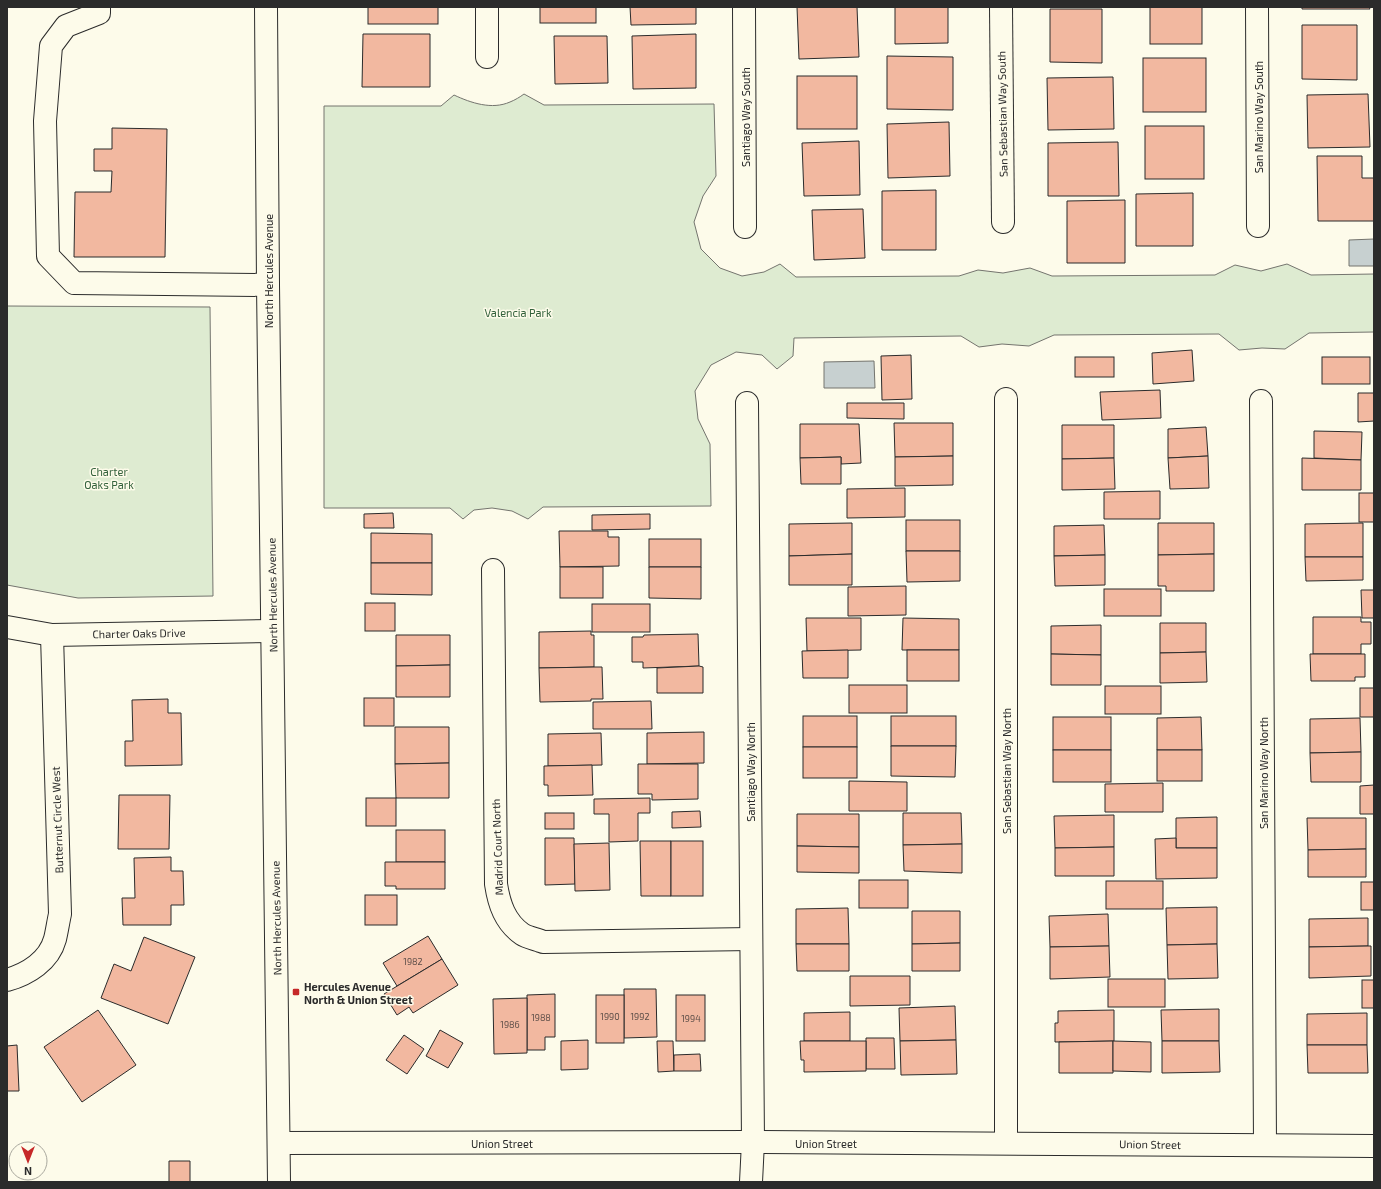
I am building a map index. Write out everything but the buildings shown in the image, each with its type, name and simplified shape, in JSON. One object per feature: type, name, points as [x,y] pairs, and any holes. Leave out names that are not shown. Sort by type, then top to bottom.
[{"type":"street","points":[[99,7],[99,13],[66,26],[51,46],[45,121],[48,256],[74,283],[268,285]]},
{"type":"street","name":"North Hercules Avenue","points":[[266,7],[279,1182]]},
{"type":"street","points":[[487,7],[487,57]]},
{"type":"street","name":"Santiago Way South","points":[[744,7],[746,227]]},
{"type":"street","name":"San Sebastian Way South","points":[[1001,7],[1003,222]]},
{"type":"street","name":"San Marino Way South","points":[[1257,7],[1258,226]]},
{"type":"street","name":"San Sebastian Way North","points":[[1006,399],[1006,1143]]},
{"type":"street","name":"San Marino Way North","points":[[1261,401],[1265,1146]]},
{"type":"street","name":"Santiago Way North","points":[[747,403],[753,1142],[751,1182]]},
{"type":"street","name":"Madrid Court North","points":[[493,570],[496,884],[499,902],[507,920],[523,934],[543,942],[751,939]]},
{"type":"street","name":"Charter Oaks Drive","points":[[7,627],[52,635],[272,631]]},
{"type":"street","name":"Butternut Circle West","points":[[7,980],[21,976],[43,961],[55,940],[60,914],[52,635]]},
{"type":"street","name":"Union Street","points":[[279,1143],[753,1142],[1374,1146]]},
{"type":"green space","name":"Valencia Park","points":[[524,94],[544,105],[714,104],[716,176],[703,196],[694,222],[701,249],[720,268],[742,276],[764,272],[780,264],[796,277],[959,276],[978,270],[1003,273],[1030,268],[1052,276],[1215,275],[1235,265],[1261,271],[1287,264],[1311,275],[1374,274],[1374,332],[1309,333],[1285,349],[1262,348],[1239,350],[1219,334],[1054,335],[1029,346],[1002,344],[979,347],[961,336],[794,338],[793,356],[777,369],[762,355],[736,352],[711,365],[695,391],[698,419],[710,444],[711,506],[543,507],[528,519],[512,511],[492,508],[474,510],[463,519],[450,508],[324,508],[324,106],[441,106],[454,95],[474,103],[496,105],[510,102]]},
{"type":"green space","name":"Charter Oaks Park","points":[[7,306],[210,307],[213,596],[78,598],[7,585]]},
{"type":"shaded area","points":[[1374,239],[1374,266],[1349,266],[1349,240]]},
{"type":"shaded area","points":[[874,361],[875,388],[824,388],[824,362]]},
{"type":"place","name":"Hercules Avenue North & Union Street","points":[[296,992]]}]
